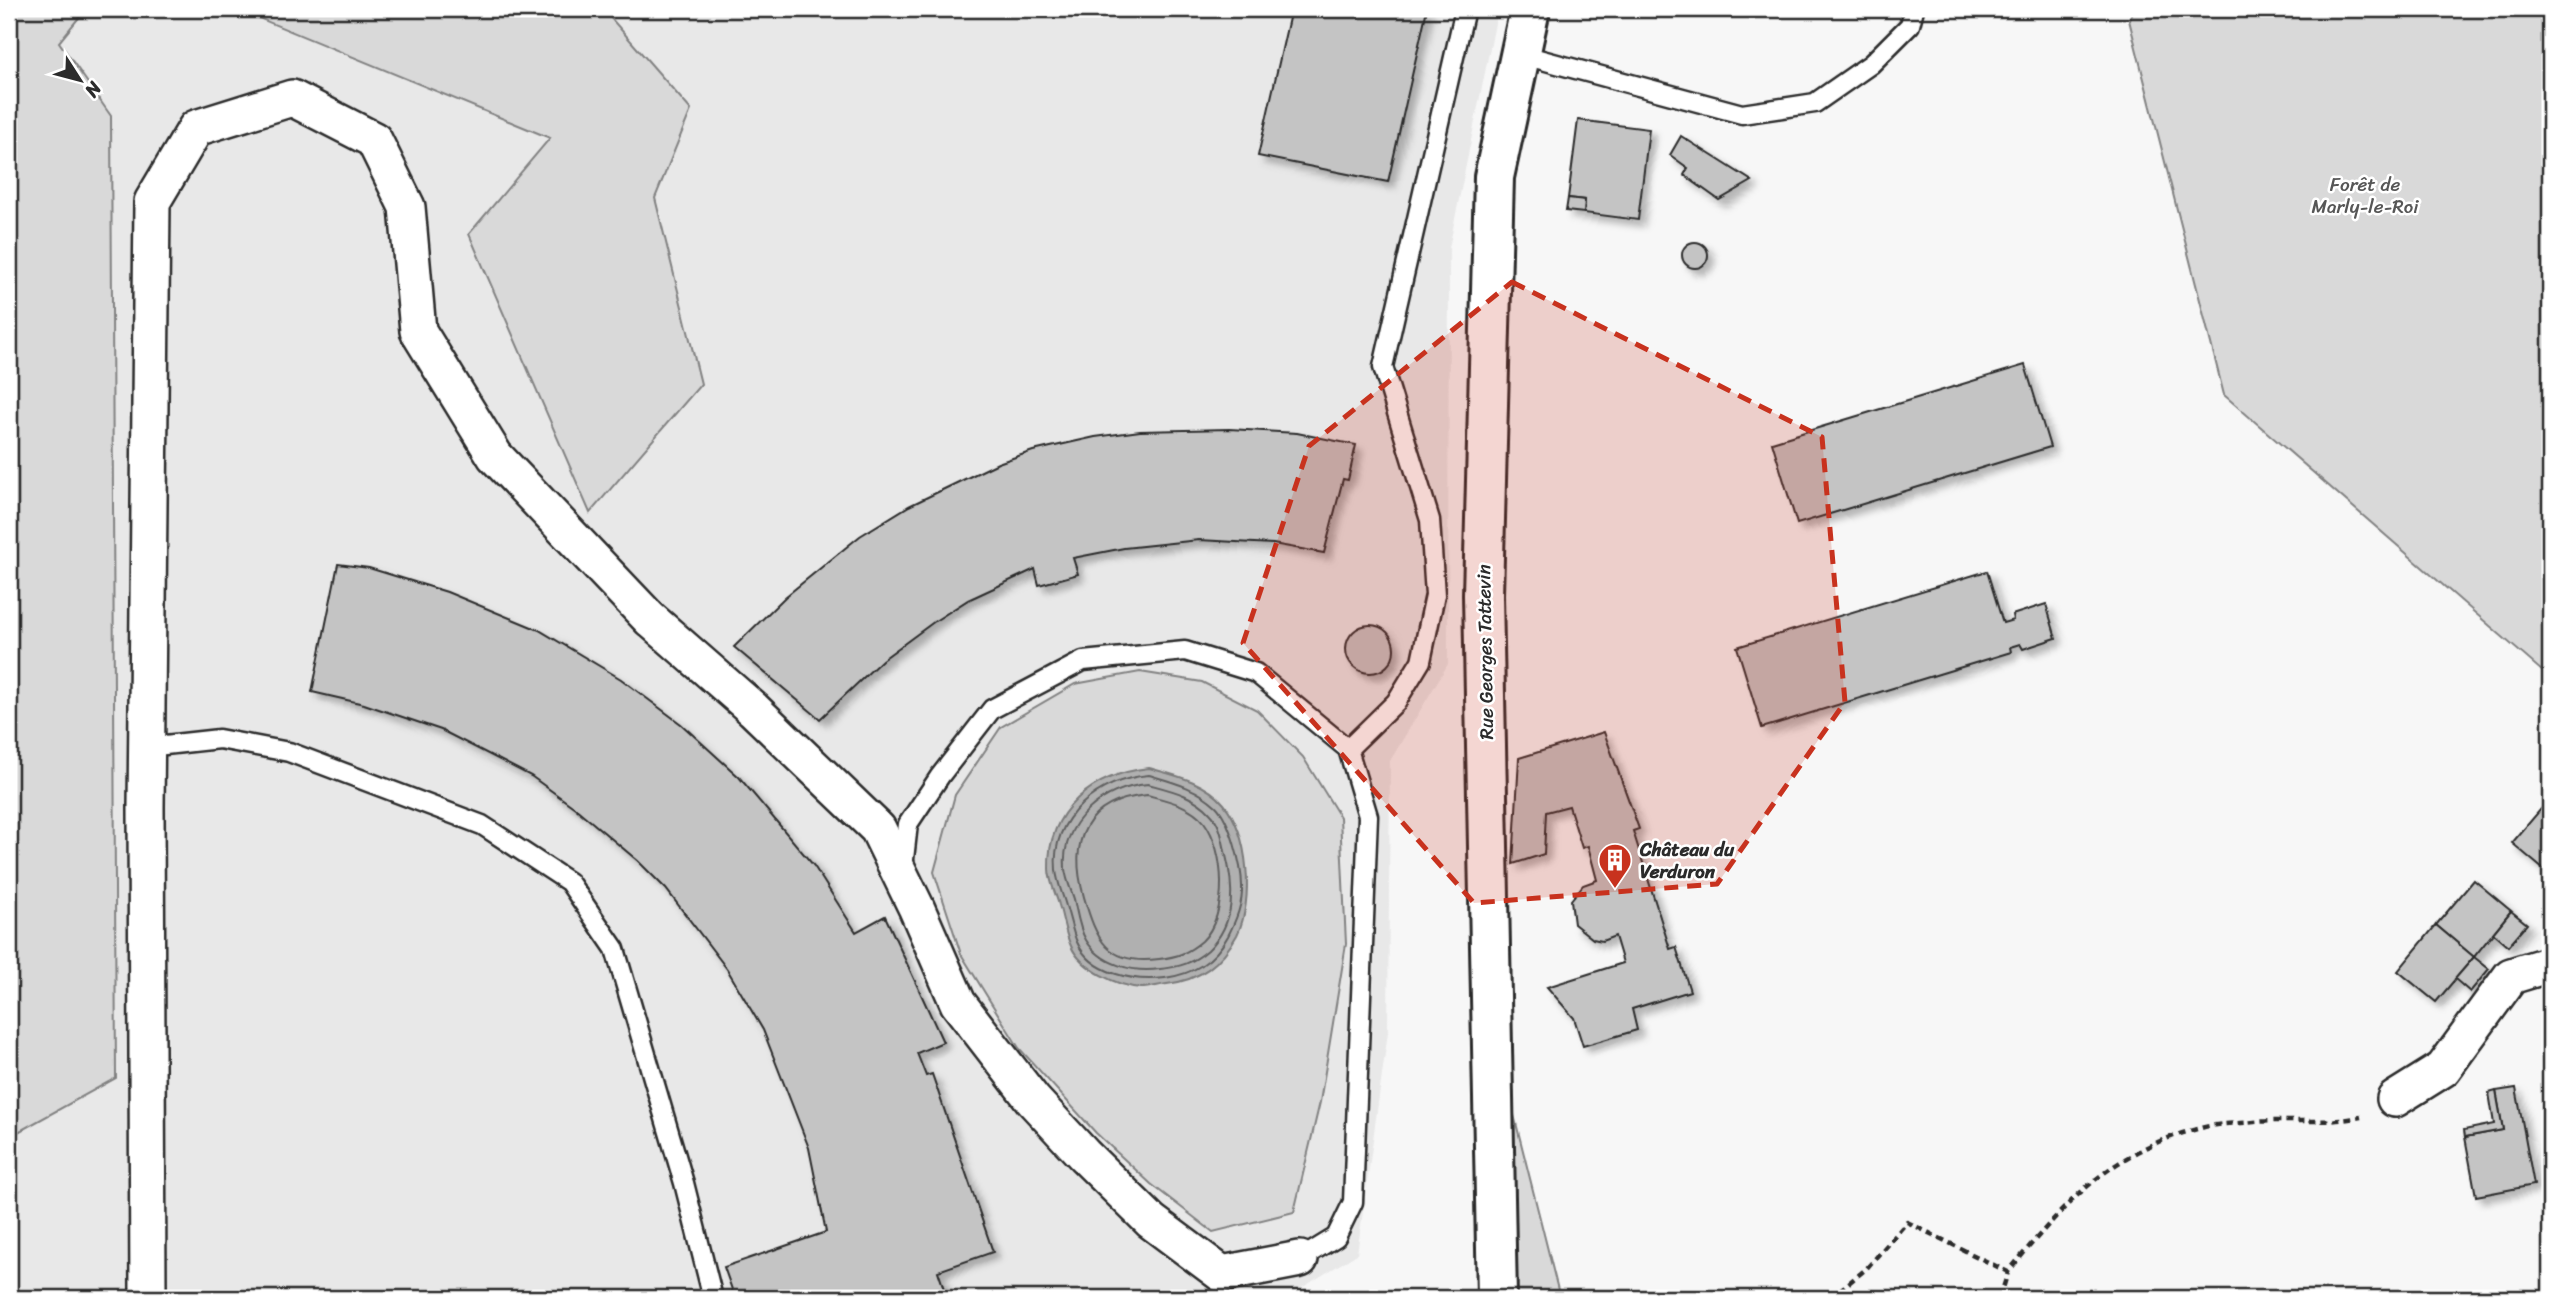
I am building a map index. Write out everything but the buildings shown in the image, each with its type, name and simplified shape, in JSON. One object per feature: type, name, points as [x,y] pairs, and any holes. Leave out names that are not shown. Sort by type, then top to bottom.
[{"type":"main road","name":"Rue Georges Tattevin","points":[[1497,1298],[1483,595],[1494,177],[1530,9]]},
{"type":"street","points":[[148,1298],[147,747],[152,202],[196,128],[292,98],[374,140],[407,207],[418,331],[495,456],[650,619],[753,709],[878,829],[958,1003],[1033,1100],[1151,1221],[1222,1274],[1300,1259]]},
{"type":"street","points":[[2395,1099],[2443,1069],[2511,976],[2550,964]]},
{"type":"lane","points":[[1348,749],[1396,702],[1422,661],[1435,595],[1430,520],[1383,367],[1465,9]]},
{"type":"lane","points":[[1520,54],[1742,114],[1815,103],[1871,64],[1910,25],[1914,9]]},
{"type":"lane","points":[[902,878],[908,824],[940,776],[992,709],[1083,661],[1185,651],[1256,673],[1348,749],[1368,816],[1353,1202],[1336,1237],[1300,1259]]},
{"type":"lane","points":[[147,747],[219,739],[289,752],[482,825],[569,882],[615,949],[684,1183],[713,1298]]},
{"type":"path","points":[[2000,1298],[2008,1272],[2048,1224],[2094,1178],[2151,1143],[2204,1127],[2267,1121],[2337,1122],[2371,1115],[2395,1099]]},
{"type":"path","points":[[1830,1298],[1866,1269],[1907,1222],[2008,1272]]},
{"type":"highlighted area","points":[[1512,282],[1822,437],[1845,702],[1717,884],[1474,903],[1243,643],[1309,446]]},
{"type":"shaded area","points":[[86,9],[237,9],[551,138],[701,383],[655,198],[691,110],[603,9],[1498,9],[1449,248],[1448,664],[1390,761],[1388,1032],[1357,1254],[1285,1298],[9,1298],[9,1137],[116,1077],[111,117],[59,42]]},
{"type":"green space","points":[[9,9],[86,9],[59,42],[111,116],[116,1078],[9,1137]]},
{"type":"green space","points":[[237,9],[603,9],[691,110],[655,198],[701,384],[590,513],[469,234],[550,138]]},
{"type":"green space","name":"Forêt de Marly-le-Roi","points":[[2133,9],[2550,9],[2550,678],[2224,395],[2129,20]]},
{"type":"green space","points":[[1140,672],[1202,682],[1257,710],[1303,757],[1340,817],[1346,944],[1320,1102],[1294,1212],[1213,1232],[1151,1184],[1096,1133],[1019,1048],[961,954],[934,872],[955,795],[1001,727],[1075,684]]},
{"type":"green space","points":[[1512,1107],[1559,1294],[1561,1298],[1517,1298]]},
{"type":"water","points":[[1149,768],[1199,785],[1217,796],[1224,804],[1239,833],[1244,850],[1247,887],[1246,905],[1237,935],[1217,962],[1190,979],[1141,988],[1121,984],[1101,975],[1076,954],[1067,936],[1049,869],[1050,848],[1056,829],[1065,812],[1078,798],[1110,778]]},
{"type":"place","name":"Château du Verduron","points":[[1615,890]]}]
